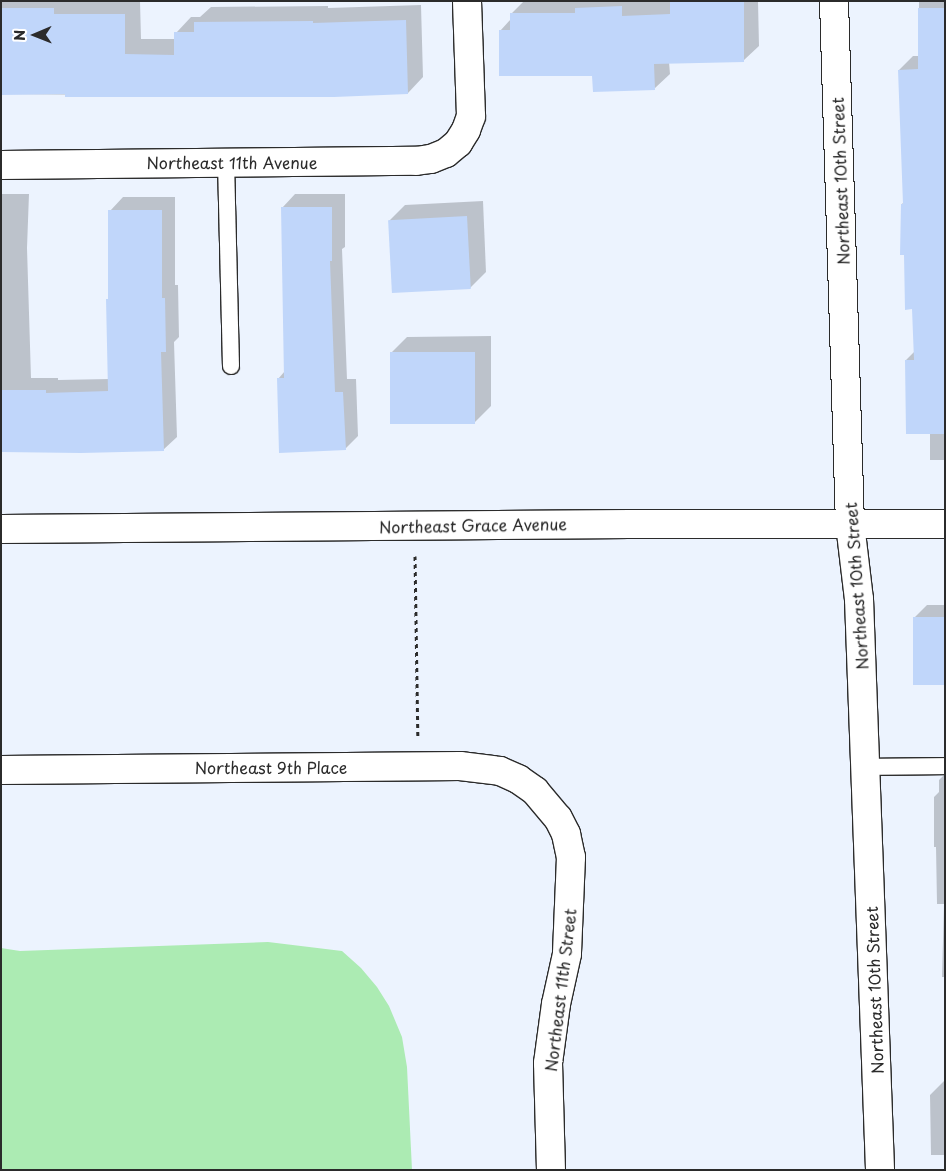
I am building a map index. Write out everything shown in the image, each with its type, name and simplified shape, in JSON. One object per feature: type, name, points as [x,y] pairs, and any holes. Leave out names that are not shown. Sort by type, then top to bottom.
[{"type":"street","name":"Northeast 11th Avenue","points":[[1,165],[416,162],[431,159],[446,153],[458,143],[466,130],[471,116],[467,1]]},
{"type":"street","name":"Northeast 10th Street","points":[[834,1],[850,524],[859,599],[880,1170]]},
{"type":"street","name":"Northeast Grace Avenue","points":[[1,529],[945,524]]},
{"type":"street","name":"Northeast 9th Place","points":[[1,770],[480,767],[500,771],[518,779],[535,791]]},
{"type":"street","name":"Northeast 11th Street","points":[[535,791],[558,818],[566,834],[571,857],[568,954],[556,1004],[548,1063],[551,1170]]},
{"type":"lane","points":[[226,162],[231,366]]},
{"type":"lane","points":[[866,767],[945,766]]},
{"type":"path","points":[[415,526],[419,766]]},
{"type":"green space","points":[[268,942],[342,951],[361,968],[377,987],[389,1006],[402,1037],[407,1067],[412,1170],[1,1170],[1,948],[20,951]]},
{"type":"building","points":[[670,1],[744,1],[744,62],[654,64],[655,90],[593,92],[592,76],[499,76],[499,30],[510,30],[510,13],[575,13],[575,8],[622,6],[622,16],[670,14]]},
{"type":"building","points":[[1,8],[54,8],[54,14],[125,14],[125,54],[174,55],[174,32],[194,32],[194,22],[313,21],[313,23],[406,20],[408,94],[334,97],[65,97],[65,94],[1,95]]},
{"type":"building","points":[[918,8],[945,8],[945,434],[906,434],[905,360],[914,360],[912,309],[905,310],[904,255],[900,255],[901,204],[903,204],[898,70],[918,69]]},
{"type":"building","points":[[281,207],[332,207],[332,261],[330,261],[335,392],[343,392],[346,450],[279,453],[277,378],[284,378]]},
{"type":"building","points":[[108,210],[162,210],[162,298],[165,298],[166,352],[161,352],[164,451],[1,452],[1,390],[46,390],[46,393],[108,391],[106,299],[108,299]]},
{"type":"building","points":[[467,216],[471,289],[392,293],[388,220]]},
{"type":"building","points":[[390,352],[475,352],[475,424],[390,424]]},
{"type":"building","points":[[913,617],[945,617],[945,685],[913,685]]}]
